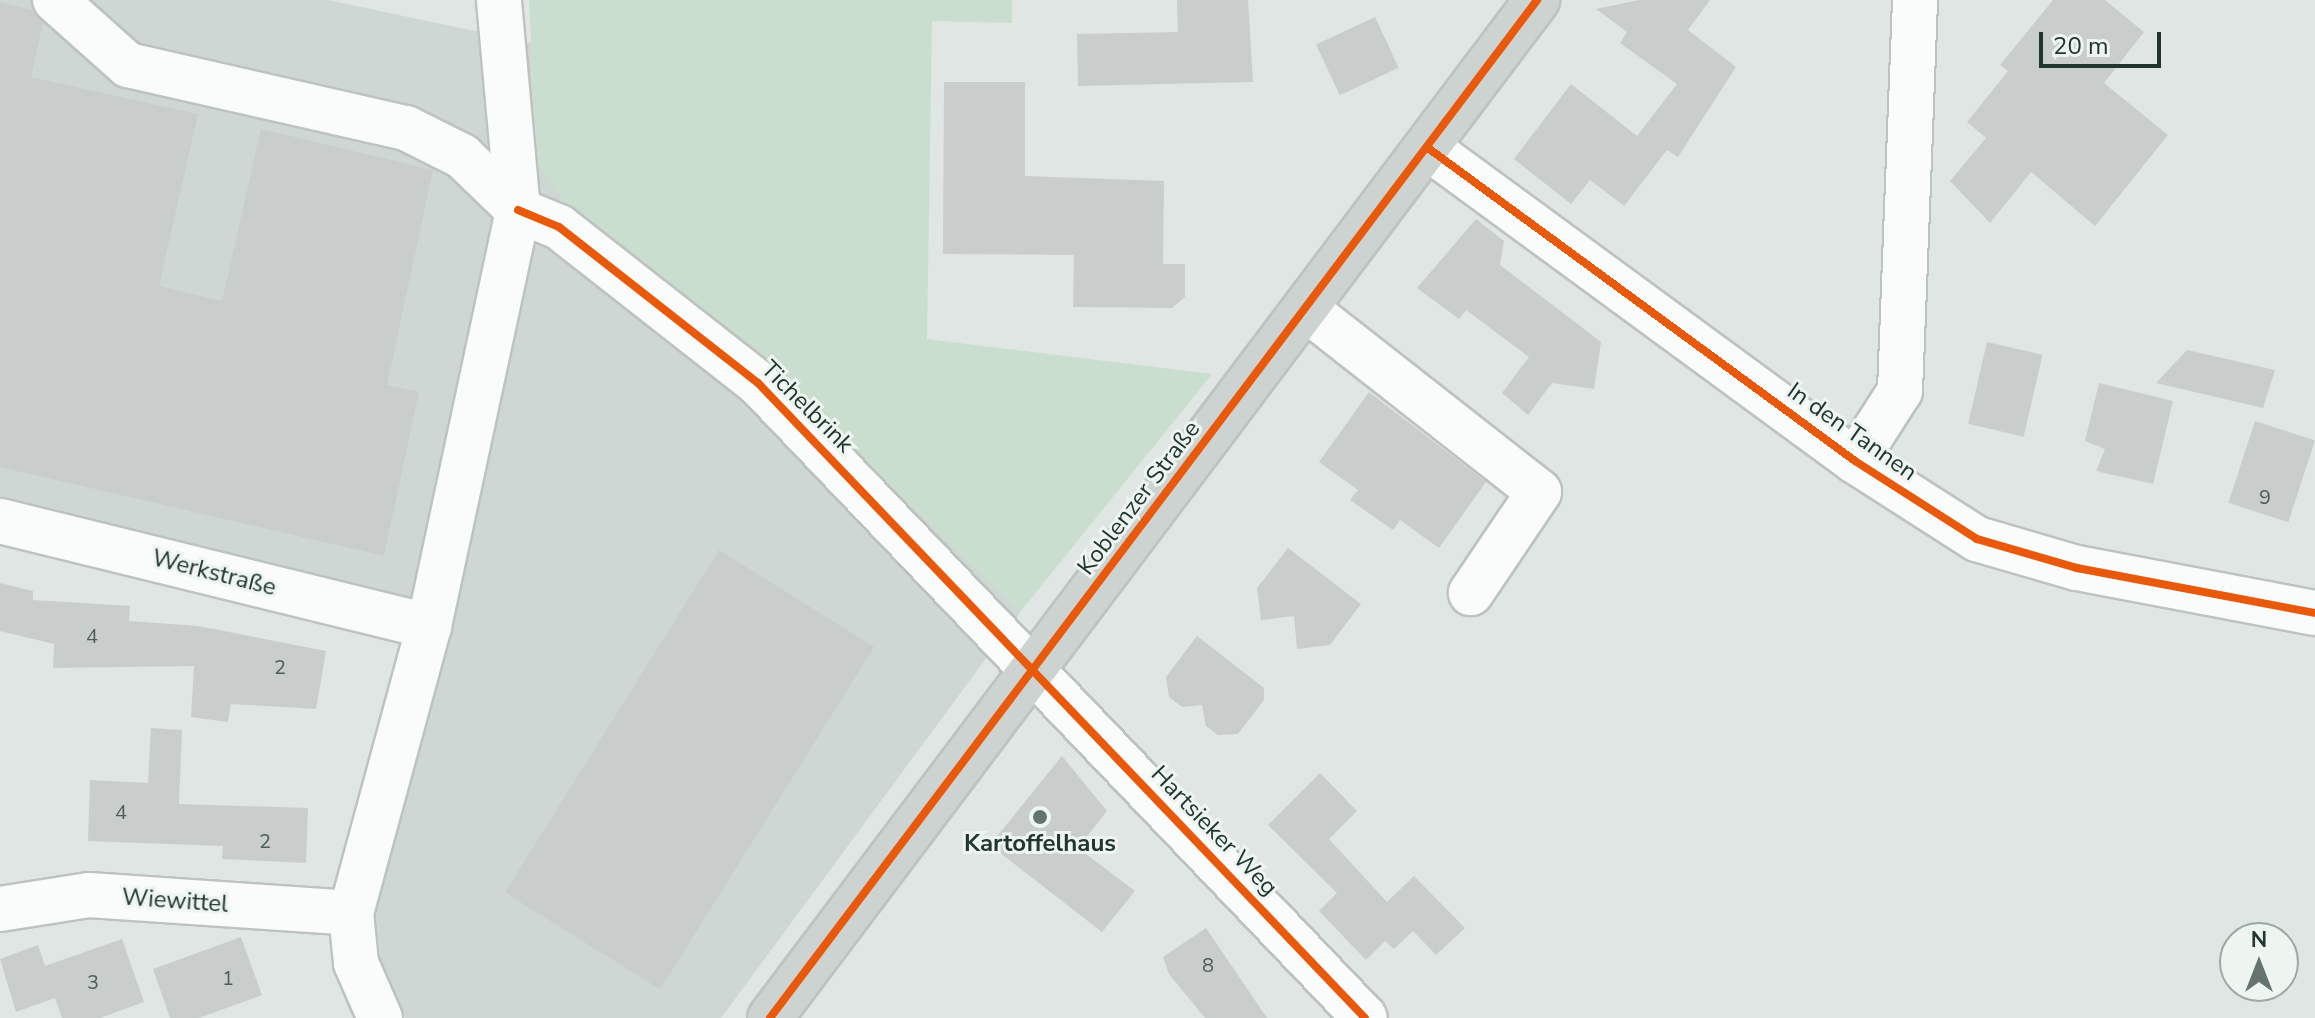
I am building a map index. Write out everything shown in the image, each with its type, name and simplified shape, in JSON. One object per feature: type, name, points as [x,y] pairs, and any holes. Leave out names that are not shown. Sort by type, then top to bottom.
[{"type":"main road","name":"Koblenzer Straße","points":[[770,1018],[1034,673],[1537,0]]},
{"type":"street","points":[[55,0],[128,65],[406,128],[462,156],[518,210]]},
{"type":"street","points":[[380,1018],[356,963],[351,913],[429,626],[518,210],[499,0]]},
{"type":"street","name":"In den Tannen","points":[[1855,461],[1900,391],[1915,0]]},
{"type":"street","name":"In den Tannen","points":[[1428,148],[1855,461],[1977,539],[2077,568],[2315,613]]},
{"type":"street","name":"Tichelbrink","points":[[518,210],[559,227],[758,383],[1034,673]]},
{"type":"street","points":[[1306,309],[1539,492],[1471,593]]},
{"type":"street","name":"Werkstraße","points":[[0,521],[429,626]]},
{"type":"street","name":"Hartsieker Weg","points":[[1034,673],[1365,1018]]},
{"type":"street","name":"Wiewittel","points":[[0,909],[89,895],[351,913]]},
{"type":"shaded area","points":[[0,0],[328,0],[531,43],[537,163],[773,372],[1021,611],[721,1018],[405,1018],[382,973],[375,909],[454,613],[0,504]]},
{"type":"green space","points":[[529,0],[1012,0],[1012,23],[932,21],[927,339],[1212,374],[1021,611],[773,372],[571,210],[537,163]]},
{"type":"building","points":[[1177,0],[1248,0],[1253,82],[1078,86],[1077,34],[1178,32]]},
{"type":"building","points":[[1639,0],[1710,0],[1688,30],[1736,67],[1678,157],[1667,150],[1624,206],[1590,180],[1571,204],[1514,159],[1571,84],[1637,136],[1677,84],[1620,43],[1627,32],[1596,9]]},
{"type":"building","points":[[2053,0],[2105,0],[2144,32],[2104,83],[2168,135],[2095,226],[2031,172],[1990,223],[1950,181],[1986,138],[1967,122],[2008,71],[2000,65]]},
{"type":"building","points":[[0,2],[32,10],[43,23],[31,77],[198,114],[159,286],[222,301],[261,129],[433,170],[387,385],[419,392],[384,556],[0,467]]},
{"type":"building","points":[[1375,17],[1399,68],[1340,95],[1316,44]]},
{"type":"building","points":[[944,82],[1025,82],[1025,176],[1164,181],[1163,264],[1185,264],[1185,297],[1172,308],[1073,307],[1074,255],[943,254]]},
{"type":"building","points":[[1476,219],[1504,241],[1500,265],[1601,342],[1594,389],[1552,383],[1528,415],[1502,393],[1529,357],[1466,310],[1459,319],[1417,288]]},
{"type":"building","points":[[1987,342],[2043,355],[2024,437],[1968,424]]},
{"type":"building","points":[[2187,350],[2275,370],[2263,408],[2156,383]]},
{"type":"building","points":[[2099,383],[2173,401],[2153,484],[2096,471],[2105,449],[2085,441]]},
{"type":"building","points":[[1369,392],[1486,482],[1439,548],[1400,520],[1393,530],[1350,500],[1358,490],[1319,462]]},
{"type":"building","points":[[2255,421],[2315,440],[2288,522],[2228,503]]},
{"type":"building","points":[[1288,548],[1361,604],[1330,645],[1297,649],[1294,616],[1261,620],[1257,588]]},
{"type":"building","points":[[719,550],[874,647],[660,990],[505,893]]},
{"type":"building","points":[[0,583],[33,591],[33,600],[130,606],[129,621],[198,626],[326,651],[316,709],[231,704],[228,722],[191,717],[194,666],[53,668],[54,644],[0,631]]},
{"type":"building","points":[[1197,636],[1264,688],[1264,700],[1238,734],[1218,735],[1206,726],[1202,705],[1182,707],[1169,697],[1166,677]]},
{"type":"building","points":[[151,728],[182,730],[179,804],[308,808],[306,863],[222,859],[223,846],[88,841],[90,780],[148,783]]},
{"type":"building","points":[[1062,756],[1107,811],[1078,848],[1135,891],[1102,932],[990,845]]},
{"type":"building","points":[[1320,773],[1357,811],[1329,839],[1387,902],[1414,876],[1465,928],[1436,955],[1413,931],[1394,949],[1385,941],[1366,960],[1319,911],[1337,893],[1268,825]]},
{"type":"building","points":[[1206,928],[1267,1018],[1205,1018],[1169,974],[1163,957]]},
{"type":"building","points":[[241,937],[262,995],[199,1018],[170,1018],[153,969]]},
{"type":"building","points":[[122,939],[144,1002],[100,1018],[62,1018],[55,998],[16,1012],[0,959],[38,945],[45,966]]},
{"type":"cycle path","points":[[770,1018],[1537,0]]},
{"type":"cycle path","points":[[1428,148],[1855,461],[1977,539],[2077,568],[2315,613]]},
{"type":"cycle path","points":[[518,210],[559,227],[758,383],[1365,1018]]},
{"type":"place","name":"Kartoffelhaus","points":[[1040,817]]}]
